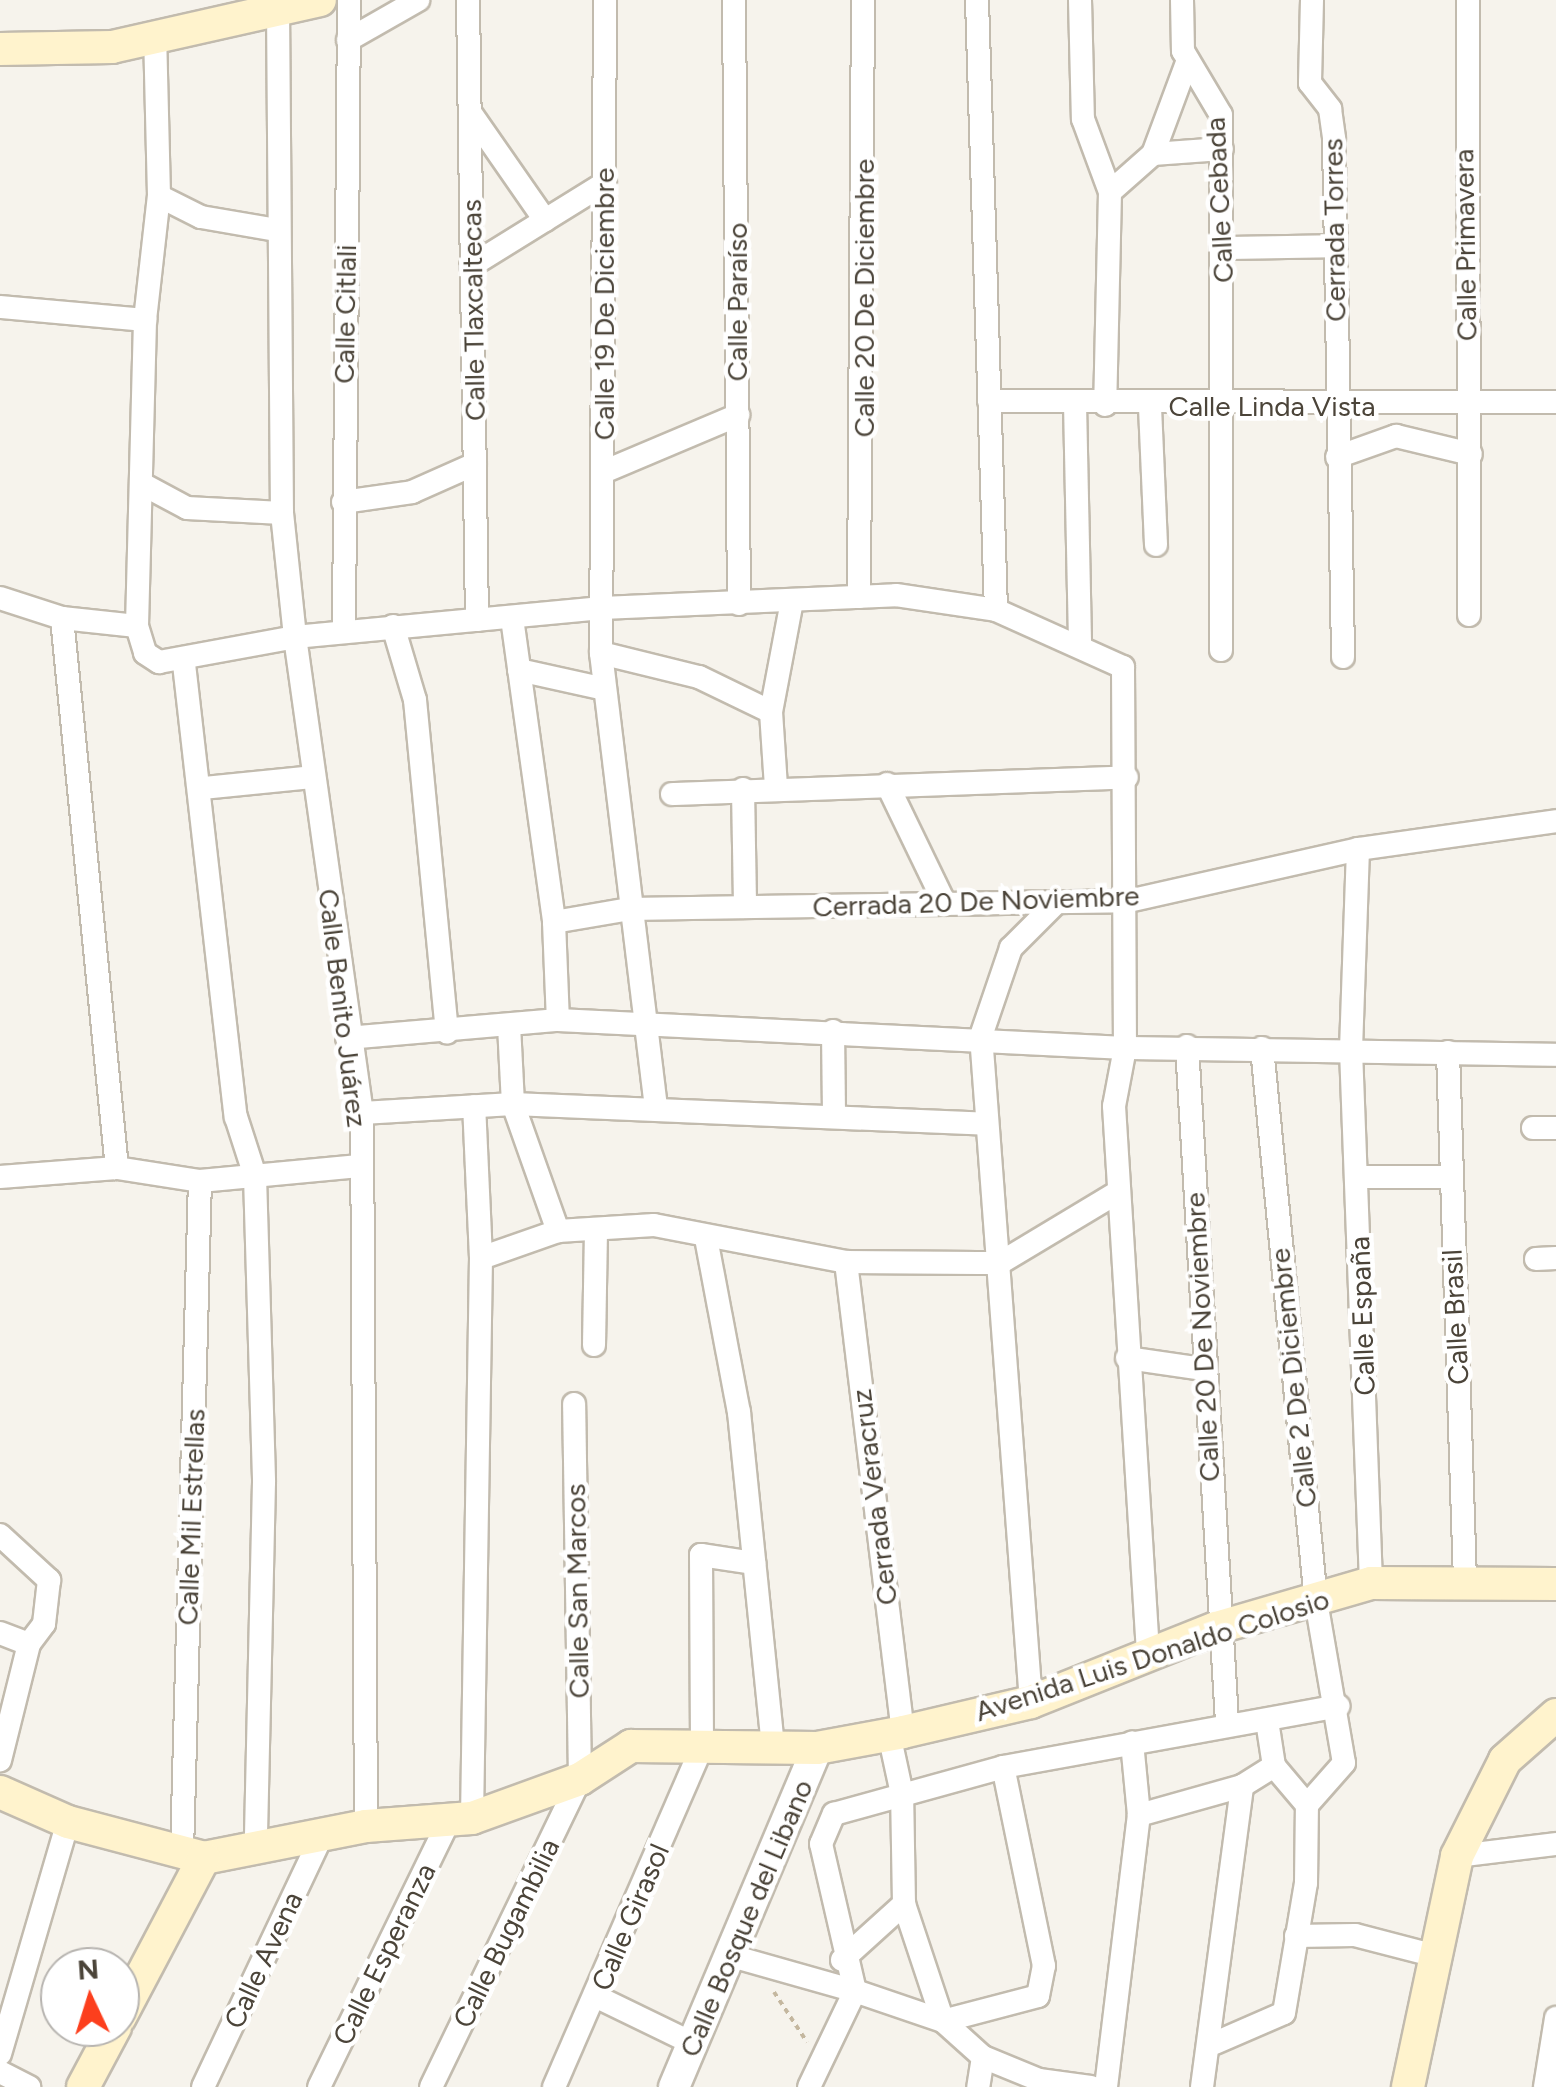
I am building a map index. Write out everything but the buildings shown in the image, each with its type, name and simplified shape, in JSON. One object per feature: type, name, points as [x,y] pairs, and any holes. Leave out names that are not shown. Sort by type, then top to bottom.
[{"type":"main road","points":[[0,49],[155,36],[320,0]]},
{"type":"main road","name":"Avenida Luis Donaldo Colosio","points":[[0,1792],[68,1822],[193,1855],[256,1848],[366,1826],[460,1819],[580,1779],[631,1746],[817,1748],[1031,1702],[1216,1628],[1371,1583],[1556,1584]]},
{"type":"main road","points":[[1408,2087],[1457,1856],[1505,1760],[1556,1715]]},
{"type":"main road","points":[[140,1973],[193,1855]]},
{"type":"main road","points":[[83,2087],[104,2047]]},
{"type":"street","name":"Calle Citlali","points":[[344,629],[349,0]]},
{"type":"street","points":[[348,40],[418,0]]},
{"type":"street","name":"Calle Tlaxcaltecas","points":[[468,0],[477,620]]},
{"type":"street","name":"Calle 19 De Diciembre","points":[[605,0],[601,654],[642,1024],[656,1108]]},
{"type":"street","name":"Calle Paraíso","points":[[734,0],[739,604]]},
{"type":"street","name":"Calle 20 De Diciembre","points":[[859,597],[864,0]]},
{"type":"street","points":[[977,0],[996,610]]},
{"type":"street","points":[[1080,0],[1083,119],[1110,192],[1105,405]]},
{"type":"street","name":"Calle Cebada","points":[[1182,0],[1188,60],[1221,115],[1226,248],[1221,650]]},
{"type":"street","name":"Cerrada Torres","points":[[1312,0],[1310,83],[1330,109],[1334,138],[1342,658]]},
{"type":"street","name":"Calle Primavera","points":[[1468,0],[1464,86],[1470,615]]},
{"type":"street","name":"Calle Benito Juárez","points":[[278,7],[276,230],[282,513],[347,1038],[362,1113],[358,1166],[366,1826]]},
{"type":"street","points":[[155,36],[159,196],[145,320],[144,485],[137,626],[145,653],[184,664],[344,629],[602,608],[859,597],[996,610],[1080,644],[1123,667],[1128,900],[1126,1048],[1114,1106],[1148,1653]]},
{"type":"street","points":[[1110,192],[1154,154],[1188,60]]},
{"type":"street","points":[[472,114],[545,220]]},
{"type":"street","points":[[1154,154],[1222,149]]},
{"type":"street","points":[[471,266],[605,183]]},
{"type":"street","points":[[159,196],[201,217],[276,230]]},
{"type":"street","points":[[1226,248],[1335,246]]},
{"type":"street","points":[[0,307],[145,320]]},
{"type":"street","name":"Calle Linda Vista","points":[[989,401],[1224,408],[1556,402]]},
{"type":"street","points":[[1076,403],[1080,644]]},
{"type":"street","points":[[1150,407],[1156,546]]},
{"type":"street","points":[[603,472],[738,415]]},
{"type":"street","points":[[1337,457],[1396,436],[1471,454]]},
{"type":"street","points":[[343,502],[412,492],[474,464]]},
{"type":"street","points":[[144,485],[187,508],[282,513]]},
{"type":"street","points":[[0,598],[62,618],[137,626]]},
{"type":"street","points":[[776,787],[771,712],[792,601]]},
{"type":"street","points":[[62,618],[117,1168]]},
{"type":"street","points":[[512,618],[554,922],[558,1020]]},
{"type":"street","points":[[393,626],[415,700],[446,1032]]},
{"type":"street","points":[[601,654],[699,677],[771,712]]},
{"type":"street","points":[[184,664],[203,788],[236,1116],[255,1176],[264,1482],[256,1848]]},
{"type":"street","points":[[519,670],[605,689]]},
{"type":"street","points":[[672,794],[1127,776]]},
{"type":"street","points":[[203,788],[314,777]]},
{"type":"street","points":[[887,784],[945,904]]},
{"type":"street","points":[[744,789],[744,907]]},
{"type":"street","name":"Cerrada 20 De Noviembre","points":[[554,922],[629,909],[1128,900],[1358,848],[1556,821]]},
{"type":"street","name":"Calle España","points":[[1358,848],[1352,1050],[1371,1583]]},
{"type":"street","points":[[1031,1702],[981,1036],[1010,948],[1057,902]]},
{"type":"street","points":[[347,1038],[558,1020],[981,1036],[1126,1048],[1556,1055]]},
{"type":"street","points":[[509,1025],[513,1104],[558,1231]]},
{"type":"street","points":[[833,1032],[834,1114]]},
{"type":"street","name":"Calle 20 De Noviembre","points":[[1187,1046],[1216,1628],[1228,1722]]},
{"type":"street","name":"Calle 2 De Diciembre","points":[[1262,1048],[1316,1601],[1338,1706],[1344,1763],[1308,1805]]},
{"type":"street","name":"Calle Brasil","points":[[1448,1052],[1448,1178],[1465,1582]]},
{"type":"street","points":[[362,1113],[513,1104],[834,1114],[987,1124]]},
{"type":"street","points":[[460,1819],[481,1258],[474,1106]]},
{"type":"street","points":[[0,1176],[117,1168],[200,1181],[358,1166]]},
{"type":"street","points":[[1358,1177],[1448,1178]]},
{"type":"street","name":"Calle Mil Estrellas","points":[[193,1855],[200,1181]]},
{"type":"street","points":[[481,1258],[558,1231],[654,1225],[846,1262],[1000,1263],[1118,1192]]},
{"type":"street","points":[[594,1345],[596,1229]]},
{"type":"street","points":[[706,1238],[754,1563],[772,1748]]},
{"type":"street","name":"Cerrada Veracruz","points":[[846,1262],[902,1794],[904,1904],[943,2021]]},
{"type":"street","points":[[1127,1358],[1203,1368]]},
{"type":"street","name":"Calle San Marcos","points":[[574,1404],[580,1779]]},
{"type":"street","points":[[0,1535],[48,1580],[44,1624],[29,1644],[0,1760]]},
{"type":"street","points":[[702,1746],[700,1555],[754,1563]]},
{"type":"street","points":[[0,1633],[29,1644]]},
{"type":"street","points":[[809,2087],[855,1991],[842,1960],[822,1844],[834,1814],[1003,1767],[1228,1722],[1267,1720],[1338,1706]]},
{"type":"street","points":[[1214,2043],[1280,2020],[1296,1936],[1308,1805],[1274,1766],[1267,1720]]},
{"type":"street","points":[[1106,2087],[1140,1815],[1132,1742]]},
{"type":"street","name":"Calle Girasol","points":[[554,2087],[597,1996],[702,1746]]},
{"type":"street","name":"Calle Bosque del Libano","points":[[674,2087],[694,2044],[746,1961],[817,1748]]},
{"type":"street","points":[[1140,1815],[1242,1786],[1274,1766]]},
{"type":"street","points":[[943,2021],[1038,1996],[1044,1966],[1003,1767]]},
{"type":"street","name":"Calle Bugambilia","points":[[431,2087],[580,1779]]},
{"type":"street","points":[[1202,2087],[1214,2043],[1242,1786]]},
{"type":"street","name":"Calle Esperanza","points":[[319,2087],[460,1819]]},
{"type":"street","points":[[0,2054],[68,1822]]},
{"type":"street","name":"Calle Avena","points":[[203,2087],[323,1833]]},
{"type":"street","points":[[1457,1856],[1556,1844]]},
{"type":"street","points":[[842,1960],[904,1904]]},
{"type":"street","points":[[1296,1936],[1355,1935],[1436,1956]]},
{"type":"street","points":[[746,1961],[855,1991],[943,2021],[984,2057],[1039,2080],[1091,2087]]},
{"type":"street","points":[[597,1996],[694,2044]]},
{"type":"street","points":[[1544,2087],[1556,2018]]},
{"type":"street","points":[[978,2087],[984,2057]]},
{"type":"street","points":[[0,2072],[29,2087]]},
{"type":"path","points":[[746,1961],[820,2063]]}]
